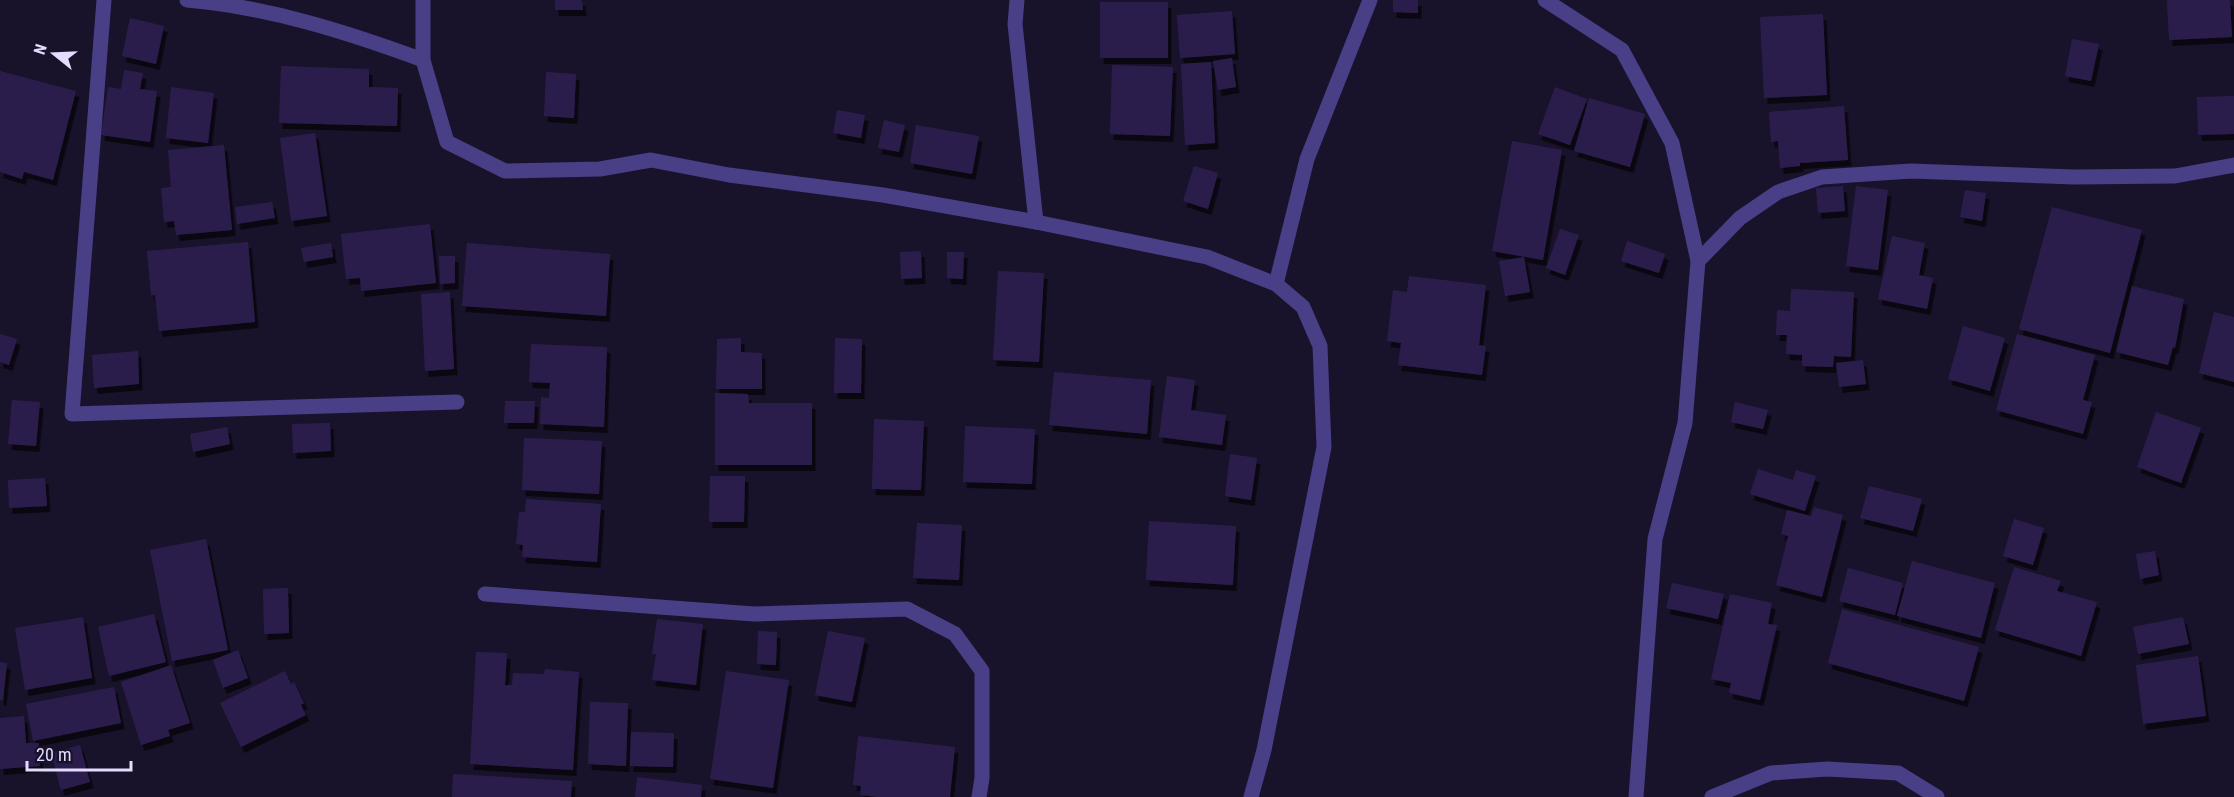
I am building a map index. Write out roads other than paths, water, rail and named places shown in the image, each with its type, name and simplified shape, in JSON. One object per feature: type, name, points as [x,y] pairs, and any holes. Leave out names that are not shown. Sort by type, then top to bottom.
[{"type":"street","points":[[104,0],[72,414],[457,402]]},
{"type":"street","points":[[187,0],[231,4],[355,34],[423,60]]},
{"type":"street","points":[[423,0],[423,60],[447,142],[505,171],[600,169],[651,160],[729,175],[883,195],[1036,222],[1207,257],[1276,284],[1303,307],[1320,346],[1324,447],[1264,750],[1251,797]]},
{"type":"street","points":[[1017,0],[1015,24],[1036,222]]},
{"type":"street","points":[[1276,284],[1307,159],[1370,0]]},
{"type":"street","points":[[1545,0],[1622,50],[1672,143],[1698,261],[1685,423],[1655,538],[1636,797]]},
{"type":"street","points":[[1698,261],[1749,211],[1778,192],[1822,177],[1911,171],[2074,177],[2175,176],[2234,165]]},
{"type":"street","points":[[485,594],[754,614],[907,609],[955,634],[982,671],[979,797]]},
{"type":"street","points":[[1712,797],[1771,773],[1827,769],[1898,773],[1937,797]]}]
